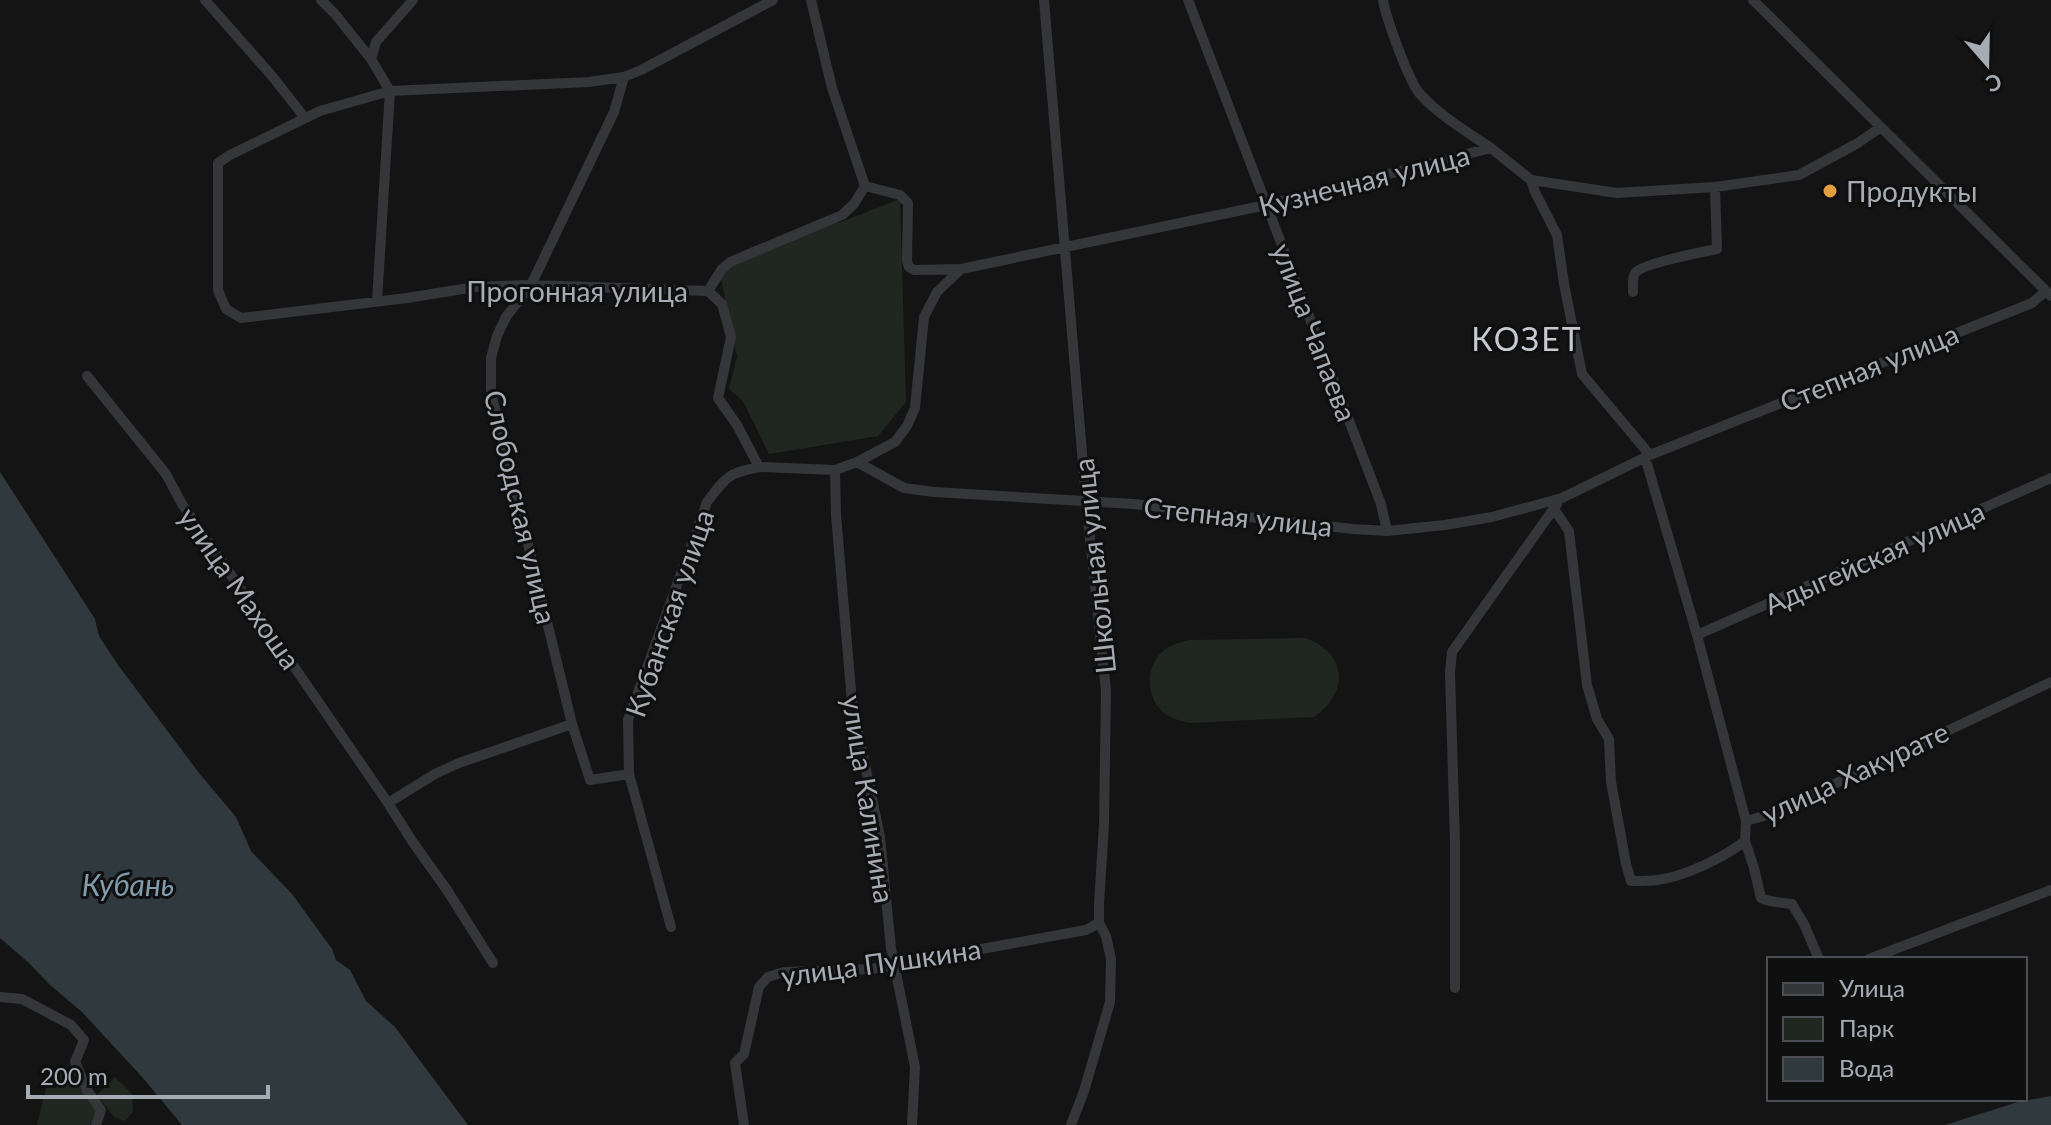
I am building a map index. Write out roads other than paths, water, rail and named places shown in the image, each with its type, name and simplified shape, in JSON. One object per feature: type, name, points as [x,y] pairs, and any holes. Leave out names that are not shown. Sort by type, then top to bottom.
[{"type":"street","points":[[205,0],[305,118],[390,91],[589,82],[624,77],[773,0]]},
{"type":"street","points":[[321,0],[371,59],[390,91],[377,301]]},
{"type":"street","points":[[371,59],[376,42],[413,0]]},
{"type":"street","points":[[811,0],[832,88],[865,186]]},
{"type":"street","name":"Школьная улица","points":[[1044,0],[1086,500],[1106,691],[1099,923],[1106,936],[1111,959],[1110,1002],[1071,1125]]},
{"type":"street","name":"улица Чапаева","points":[[1188,0],[1381,504],[1387,531]]},
{"type":"street","points":[[1383,0],[1386,17],[1417,92],[1448,119],[1491,148]]},
{"type":"street","points":[[1753,0],[2048,294]]},
{"type":"street","name":"Слободская улица","points":[[624,77],[614,112],[531,285],[506,317],[497,336],[491,358],[491,393],[572,724],[590,780],[629,774]]},
{"type":"street","name":"Прогонная улица","points":[[305,118],[218,163],[218,290],[226,309],[241,318],[475,287],[531,285],[708,291],[730,262],[842,215],[854,204],[865,186]]},
{"type":"street","points":[[1746,821],[1648,456],[1582,374],[1557,235],[1531,180],[1617,193],[1715,187],[1799,175],[1881,127]]},
{"type":"street","name":"Кузнечная улица","points":[[865,186],[900,195],[908,203],[907,261],[914,270],[961,269],[1065,248],[1266,205],[1491,148],[1531,180]]},
{"type":"street","points":[[1633,292],[1635,273],[1646,266],[1717,249],[1715,187]]},
{"type":"street","points":[[708,291],[722,304],[731,337],[718,398],[737,425],[759,467],[835,470],[895,442],[907,426],[915,408],[924,317],[937,292],[961,269]]},
{"type":"street","name":"Степная улица","points":[[857,462],[904,488],[934,492],[1086,500],[1353,529],[1387,531],[1445,525],[1492,517],[1562,498],[1648,456],[2048,294]]},
{"type":"street","name":"улица Махоша","points":[[87,376],[166,474],[182,504],[447,890],[493,963]]},
{"type":"street","name":"Кубанская улица","points":[[671,927],[629,774],[628,720],[707,502],[726,478],[736,471],[759,467]]},
{"type":"street","name":"улица Калинина","points":[[835,470],[852,702],[880,837],[891,948],[915,1067],[912,1125]]},
{"type":"street","name":"Адыгейская улица","points":[[1697,635],[2051,478]]},
{"type":"street","points":[[1455,988],[1452,652],[1562,498]]},
{"type":"street","name":"улица Хакурате","points":[[1554,509],[1569,531],[1587,685],[1597,719],[1609,739],[1611,782],[1631,881],[1659,880],[1685,873],[1745,841],[1746,821],[1771,814],[2051,682]]},
{"type":"street","points":[[388,803],[459,763],[572,724]]},
{"type":"street","points":[[1745,841],[1761,898],[1771,903],[1792,904],[1818,957]]},
{"type":"street","points":[[1874,957],[2051,890]]},
{"type":"street","name":"улица Пушкина","points":[[744,1125],[735,1063],[744,1054],[759,987],[768,977],[784,972],[872,969],[1086,930],[1099,923]]},
{"type":"street","points":[[0,997],[22,999],[71,1025],[84,1040],[75,1062],[87,1090],[101,1110],[96,1125]]},
{"type":"water","name":"Кубань","points":[[0,472],[95,619],[99,636],[118,665],[236,817],[251,851],[292,894],[332,949],[336,960],[350,970],[366,1001],[395,1027],[468,1125],[182,1125],[82,1012],[0,938]]},
{"type":"water","points":[[2051,1096],[2051,1125],[1945,1125],[2018,1102]]},
{"type":"place","name":"Продукты","points":[[1830,191]]},
{"type":"district","name":"КОЗЕТ","points":[[1527,338]]}]
